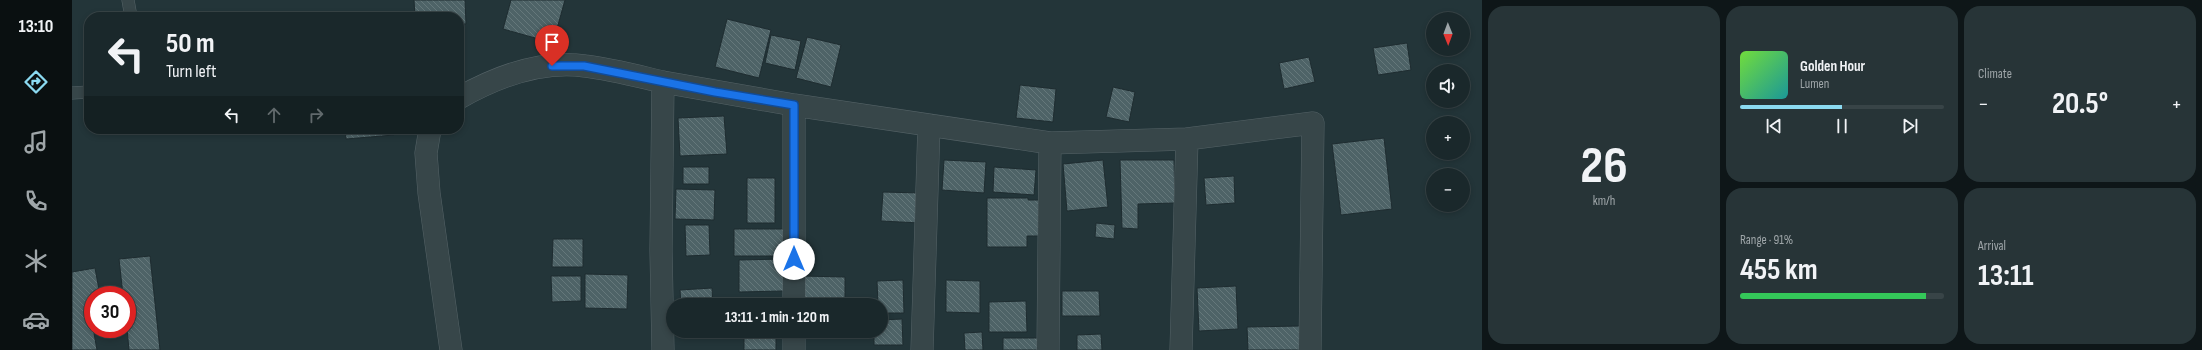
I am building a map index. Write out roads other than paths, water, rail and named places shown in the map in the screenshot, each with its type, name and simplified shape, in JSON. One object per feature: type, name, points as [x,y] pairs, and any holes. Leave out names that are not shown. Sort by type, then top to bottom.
[{"type":"street","points":[[464,96],[519,72],[552,66],[584,66],[663,82],[794,105],[1050,143],[1187,139],[1313,123],[1310,350]]},
{"type":"street","points":[[663,82],[661,242],[663,350]]},
{"type":"street","points":[[794,105],[794,298]]},
{"type":"street","points":[[922,350],[929,125]]},
{"type":"street","points":[[429,134],[426,152],[429,193],[451,350]]},
{"type":"street","points":[[1181,350],[1187,139]]},
{"type":"street","points":[[1048,350],[1050,143]]},
{"type":"street","points":[[794,338],[794,350]]},
{"type":"lane","points":[[128,0],[130,12]]},
{"type":"lane","points":[[72,92],[84,92]]}]
